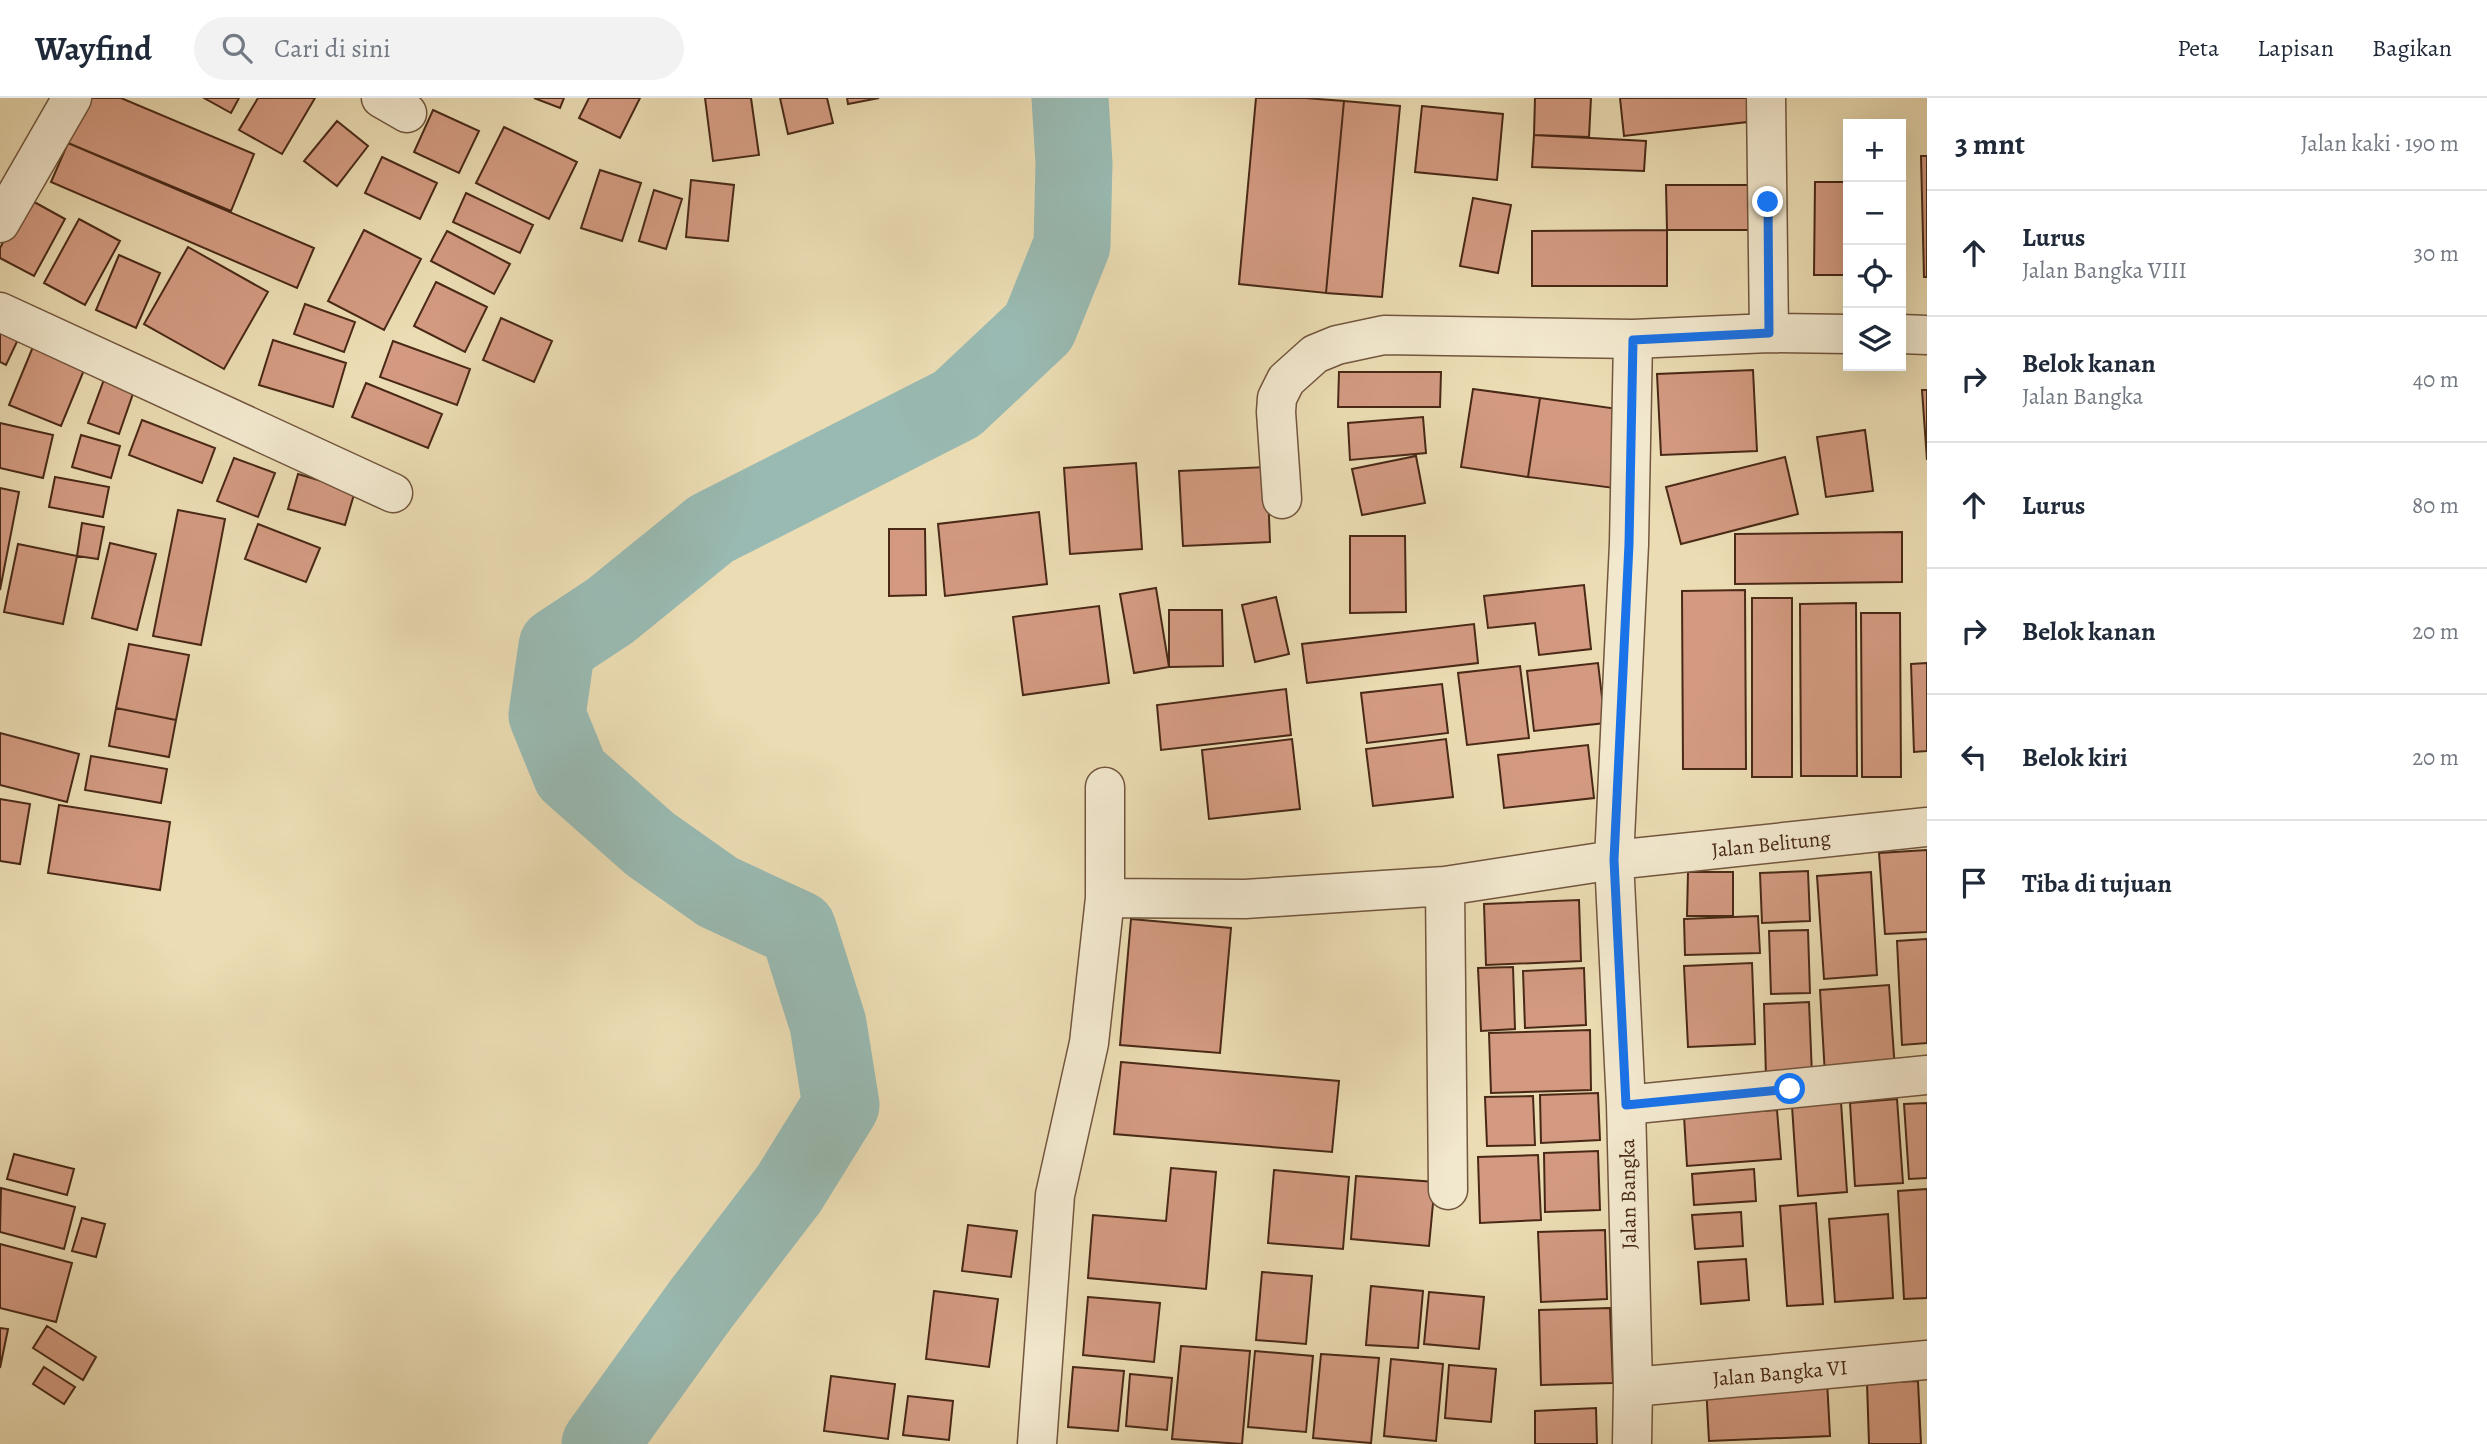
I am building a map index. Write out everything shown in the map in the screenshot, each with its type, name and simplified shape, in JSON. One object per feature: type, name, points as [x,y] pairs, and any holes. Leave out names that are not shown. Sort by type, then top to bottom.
[{"type":"street","points":[[0,223],[72,98]]},
{"type":"street","points":[[1766,98],[1769,333]]},
{"type":"street","points":[[0,312],[393,493]]},
{"type":"street","points":[[1282,499],[1277,398],[1286,380],[1315,354],[1346,342],[1384,335],[1633,340],[1769,333],[1843,334]]},
{"type":"street","points":[[1906,334],[1927,335]]},
{"type":"street","name":"Jalan Bangka","points":[[1632,1444],[1626,1105],[1614,860],[1629,544],[1633,340]]},
{"type":"street","points":[[1037,1444],[1055,1195],[1089,1043],[1105,898],[1105,787]]},
{"type":"street","name":"Jalan Belitung","points":[[1105,898],[1245,899],[1445,886],[1614,860],[1927,827]]},
{"type":"street","points":[[1445,886],[1448,1190]]},
{"type":"street","points":[[1626,1105],[1927,1075]]},
{"type":"street","name":"Jalan Bangka VI","points":[[1633,1387],[1927,1360]]},
{"type":"building","points":[[87,98],[121,98],[254,154],[231,211],[68,143]]},
{"type":"building","points":[[204,98],[239,98],[231,113]]},
{"type":"building","points":[[258,98],[315,98],[282,154],[239,130]]},
{"type":"building","points":[[534,98],[564,98],[560,108]]},
{"type":"building","points":[[589,98],[640,98],[620,138],[579,118]]},
{"type":"building","points":[[705,98],[751,98],[759,155],[713,161]]},
{"type":"building","points":[[780,98],[827,98],[833,123],[788,134]]},
{"type":"building","points":[[847,98],[879,98],[848,104]]},
{"type":"building","points":[[1256,98],[1344,101],[1326,293],[1239,284]]},
{"type":"building","points":[[1535,98],[1591,98],[1589,137],[1534,135]]},
{"type":"building","points":[[1620,98],[1754,98],[1756,121],[1624,136]]},
{"type":"building","points":[[1344,101],[1400,106],[1382,297],[1326,293]]},
{"type":"building","points":[[1422,106],[1503,114],[1497,180],[1415,172]]},
{"type":"building","points":[[433,110],[479,131],[459,173],[414,152]]},
{"type":"building","points":[[337,121],[368,146],[337,186],[304,161]]},
{"type":"building","points":[[504,127],[577,162],[549,219],[476,183]]},
{"type":"building","points":[[1534,135],[1646,141],[1644,171],[1532,167]]},
{"type":"building","points":[[68,143],[314,248],[297,288],[51,182]]},
{"type":"building","points":[[1921,156],[1927,156],[1927,277],[1924,277]]},
{"type":"building","points":[[382,157],[437,183],[420,219],[365,193]]},
{"type":"building","points":[[600,170],[641,183],[622,241],[581,228]]},
{"type":"building","points":[[691,180],[734,185],[728,241],[686,237]]},
{"type":"building","points":[[1815,182],[1843,182],[1843,275],[1814,275]]},
{"type":"building","points":[[1666,185],[1754,185],[1754,230],[1667,230]]},
{"type":"building","points":[[654,190],[682,199],[666,249],[639,241]]},
{"type":"building","points":[[466,193],[533,225],[520,253],[453,222]]},
{"type":"building","points":[[27,198],[65,219],[34,276],[0,258],[0,248]]},
{"type":"building","points":[[1473,198],[1511,205],[1498,273],[1460,266]]},
{"type":"building","points":[[79,219],[120,241],[85,305],[44,283]]},
{"type":"building","points":[[364,230],[421,259],[384,330],[328,301]]},
{"type":"building","points":[[1667,230],[1667,286],[1532,286],[1532,231]]},
{"type":"building","points":[[447,231],[510,264],[494,294],[431,261]]},
{"type":"building","points":[[188,247],[268,292],[224,369],[144,324]]},
{"type":"building","points":[[119,255],[160,273],[136,328],[96,310]]},
{"type":"building","points":[[436,282],[487,307],[465,352],[414,326]]},
{"type":"building","points":[[305,304],[355,322],[344,352],[294,334]]},
{"type":"building","points":[[0,318],[23,329],[6,365],[0,362]]},
{"type":"building","points":[[501,318],[552,341],[534,382],[483,360]]},
{"type":"building","points":[[37,337],[89,358],[61,426],[9,405]]},
{"type":"building","points":[[273,340],[346,363],[333,407],[259,385]]},
{"type":"building","points":[[393,341],[470,369],[457,405],[380,377]]},
{"type":"building","points":[[1753,370],[1757,451],[1661,455],[1657,374]]},
{"type":"building","points":[[1339,372],[1441,372],[1440,407],[1338,407]]},
{"type":"building","points":[[106,374],[136,385],[119,434],[88,423]]},
{"type":"building","points":[[366,383],[442,414],[428,448],[352,417]]},
{"type":"building","points":[[1473,389],[1540,398],[1528,477],[1461,467]]},
{"type":"building","points":[[1922,390],[1927,390],[1927,460]]},
{"type":"building","points":[[1540,398],[1625,410],[1614,488],[1528,477]]},
{"type":"building","points":[[1423,417],[1426,453],[1350,460],[1348,423]]},
{"type":"building","points":[[142,420],[215,448],[202,483],[129,455]]},
{"type":"building","points":[[0,423],[53,435],[43,478],[0,468]]},
{"type":"building","points":[[1865,430],[1873,491],[1826,497],[1817,437]]},
{"type":"building","points":[[81,435],[120,446],[111,478],[72,467]]},
{"type":"building","points":[[1416,456],[1425,503],[1362,515],[1352,469]]},
{"type":"building","points":[[1785,457],[1798,514],[1681,544],[1666,487]]},
{"type":"building","points":[[234,458],[275,473],[258,517],[217,501]]},
{"type":"building","points":[[1136,463],[1142,549],[1070,554],[1064,468]]},
{"type":"building","points":[[1267,467],[1270,542],[1183,546],[1179,471]]},
{"type":"building","points":[[298,474],[355,491],[345,525],[288,509]]},
{"type":"building","points":[[55,477],[109,487],[103,517],[49,507]]},
{"type":"building","points":[[0,488],[19,492],[0,590]]},
{"type":"building","points":[[178,510],[225,519],[201,645],[153,636]]},
{"type":"building","points":[[1039,512],[1047,584],[945,596],[938,524]]},
{"type":"building","points":[[82,523],[104,527],[98,559],[77,556]]},
{"type":"building","points":[[258,524],[320,548],[306,582],[245,559]]},
{"type":"building","points":[[889,529],[925,529],[926,595],[889,596]]},
{"type":"building","points":[[1902,532],[1902,582],[1735,584],[1735,534]]},
{"type":"building","points":[[1350,536],[1405,536],[1406,612],[1350,613]]},
{"type":"building","points":[[110,543],[156,554],[137,630],[92,618]]},
{"type":"building","points":[[18,544],[77,556],[63,624],[4,612]]},
{"type":"building","points":[[1584,585],[1591,649],[1539,655],[1535,623],[1488,628],[1484,596]]},
{"type":"building","points":[[1156,588],[1169,667],[1134,673],[1120,594]]},
{"type":"building","points":[[1745,590],[1746,769],[1683,769],[1682,591]]},
{"type":"building","points":[[1276,597],[1289,654],[1255,662],[1242,605]]},
{"type":"building","points":[[1752,598],[1792,598],[1792,777],[1752,777]]},
{"type":"building","points":[[1856,603],[1857,776],[1801,776],[1800,604]]},
{"type":"building","points":[[1099,606],[1109,683],[1023,695],[1013,617]]},
{"type":"building","points":[[1169,610],[1222,610],[1223,666],[1169,667]]},
{"type":"building","points":[[1861,613],[1900,613],[1901,777],[1862,777]]},
{"type":"building","points":[[1474,624],[1478,663],[1307,683],[1302,644]]},
{"type":"building","points":[[129,644],[189,655],[176,720],[116,708]]},
{"type":"building","points":[[1598,663],[1605,723],[1534,731],[1527,671]]},
{"type":"building","points":[[1927,663],[1927,751],[1914,752],[1911,664]]},
{"type":"building","points":[[1520,666],[1529,738],[1467,745],[1458,673]]},
{"type":"building","points":[[1442,684],[1448,733],[1367,743],[1361,693]]},
{"type":"building","points":[[1286,689],[1291,735],[1161,750],[1157,705]]},
{"type":"building","points":[[116,708],[176,720],[169,757],[109,746]]},
{"type":"building","points":[[0,733],[79,754],[67,802],[0,785]]},
{"type":"building","points":[[1292,739],[1300,809],[1209,819],[1202,750]]},
{"type":"building","points":[[1446,739],[1453,797],[1373,806],[1366,749]]},
{"type":"building","points":[[1588,745],[1594,798],[1504,808],[1498,755]]},
{"type":"building","points":[[91,756],[167,769],[161,803],[85,790]]},
{"type":"building","points":[[0,799],[30,804],[20,864],[0,861]]},
{"type":"building","points":[[59,805],[170,822],[160,890],[48,873]]},
{"type":"building","points":[[1927,850],[1927,932],[1885,934],[1879,853]]},
{"type":"building","points":[[1808,871],[1810,921],[1762,923],[1760,873]]},
{"type":"building","points":[[1688,872],[1733,872],[1733,916],[1687,916]]},
{"type":"building","points":[[1871,872],[1877,975],[1824,979],[1817,876]]},
{"type":"building","points":[[1579,900],[1581,961],[1486,965],[1484,904]]},
{"type":"building","points":[[1758,916],[1760,953],[1685,955],[1684,919]]},
{"type":"building","points":[[1131,919],[1231,928],[1220,1053],[1120,1045]]},
{"type":"building","points":[[1808,930],[1810,993],[1771,994],[1769,931]]},
{"type":"building","points":[[1927,939],[1927,1043],[1902,1045],[1897,941]]},
{"type":"building","points":[[1752,963],[1755,1044],[1688,1047],[1684,966]]},
{"type":"building","points":[[1513,967],[1515,1029],[1481,1031],[1478,968]]},
{"type":"building","points":[[1584,968],[1586,1025],[1525,1028],[1523,971]]},
{"type":"building","points":[[1889,985],[1895,1070],[1825,1075],[1820,990]]},
{"type":"building","points":[[1809,1002],[1812,1075],[1766,1077],[1764,1004]]},
{"type":"building","points":[[1590,1030],[1591,1090],[1491,1093],[1489,1033]]},
{"type":"building","points":[[1121,1062],[1339,1081],[1332,1152],[1114,1134]]},
{"type":"building","points":[[1598,1093],[1600,1140],[1541,1143],[1540,1095]]},
{"type":"building","points":[[1533,1096],[1535,1145],[1487,1146],[1485,1097]]},
{"type":"building","points":[[1897,1099],[1903,1183],[1855,1186],[1850,1103]]},
{"type":"building","points":[[1841,1102],[1847,1192],[1798,1196],[1792,1106]]},
{"type":"building","points":[[1927,1103],[1927,1178],[1909,1179],[1904,1104]]},
{"type":"building","points":[[1777,1110],[1781,1159],[1687,1166],[1684,1116]]},
{"type":"building","points":[[1598,1151],[1600,1210],[1545,1212],[1544,1153]]},
{"type":"building","points":[[14,1154],[74,1169],[67,1195],[7,1179]]},
{"type":"building","points":[[1538,1155],[1541,1220],[1480,1223],[1478,1157]]},
{"type":"building","points":[[1171,1168],[1216,1172],[1206,1289],[1088,1278],[1093,1215],[1166,1221]]},
{"type":"building","points":[[1754,1169],[1756,1201],[1694,1205],[1692,1174]]},
{"type":"building","points":[[1274,1170],[1349,1177],[1343,1249],[1268,1243]]},
{"type":"building","points":[[1356,1176],[1435,1182],[1429,1246],[1351,1239]]},
{"type":"building","points":[[1,1188],[75,1207],[64,1249],[0,1232]]},
{"type":"building","points":[[1927,1189],[1927,1298],[1904,1299],[1898,1191]]},
{"type":"building","points":[[1816,1203],[1823,1304],[1787,1306],[1780,1206]]},
{"type":"building","points":[[1741,1212],[1743,1246],[1695,1249],[1692,1215]]},
{"type":"building","points":[[1888,1214],[1893,1298],[1835,1302],[1829,1219]]},
{"type":"building","points":[[82,1218],[105,1224],[96,1257],[72,1251]]},
{"type":"building","points":[[968,1225],[1017,1231],[1011,1277],[962,1271]]},
{"type":"building","points":[[1605,1230],[1607,1299],[1541,1302],[1538,1232]]},
{"type":"building","points":[[0,1244],[72,1263],[56,1322],[0,1308]]},
{"type":"building","points":[[1746,1259],[1749,1300],[1701,1304],[1698,1262]]},
{"type":"building","points":[[1262,1272],[1312,1276],[1306,1344],[1256,1340]]},
{"type":"building","points":[[1371,1286],[1423,1291],[1418,1348],[1366,1345]]},
{"type":"building","points":[[934,1291],[998,1299],[989,1367],[926,1359]]},
{"type":"building","points":[[1429,1292],[1484,1297],[1479,1349],[1424,1344]]},
{"type":"building","points":[[1088,1297],[1160,1303],[1154,1362],[1083,1355]]},
{"type":"building","points":[[1610,1308],[1613,1383],[1541,1385],[1539,1310]]},
{"type":"building","points":[[47,1326],[96,1357],[83,1380],[33,1348]]},
{"type":"building","points":[[0,1328],[8,1329],[0,1368]]},
{"type":"building","points":[[1181,1346],[1250,1351],[1242,1444],[1172,1439]]},
{"type":"building","points":[[1255,1351],[1313,1356],[1306,1432],[1248,1427]]},
{"type":"building","points":[[1321,1354],[1379,1358],[1371,1443],[1313,1438]]},
{"type":"building","points":[[1391,1359],[1443,1364],[1436,1441],[1384,1436]]},
{"type":"building","points":[[1449,1365],[1496,1369],[1491,1422],[1445,1418]]},
{"type":"building","points":[[44,1367],[75,1387],[64,1404],[33,1384]]},
{"type":"building","points":[[1073,1367],[1124,1371],[1118,1431],[1068,1427]]},
{"type":"building","points":[[1130,1374],[1172,1378],[1167,1430],[1126,1426]]},
{"type":"building","points":[[831,1376],[895,1384],[888,1439],[824,1431]]},
{"type":"building","points":[[1827,1380],[1830,1436],[1709,1441],[1706,1385]]},
{"type":"building","points":[[1918,1381],[1921,1444],[1869,1444],[1867,1383]]},
{"type":"building","points":[[908,1396],[953,1401],[949,1440],[903,1435]]},
{"type":"building","points":[[1596,1408],[1597,1444],[1535,1444],[1535,1411]]},
{"type":"waterway","points":[[600,1444],[701,1304],[789,1189],[841,1105],[828,1024],[798,929],[718,892],[650,844],[571,774],[547,715],[557,646],[610,611],[711,529],[957,404],[1039,327],[1072,245],[1074,163],[1070,98]]},
{"type":"route","points":[[1768,202],[1769,333],[1633,340],[1629,544],[1614,860],[1626,1105],[1790,1089]]}]
